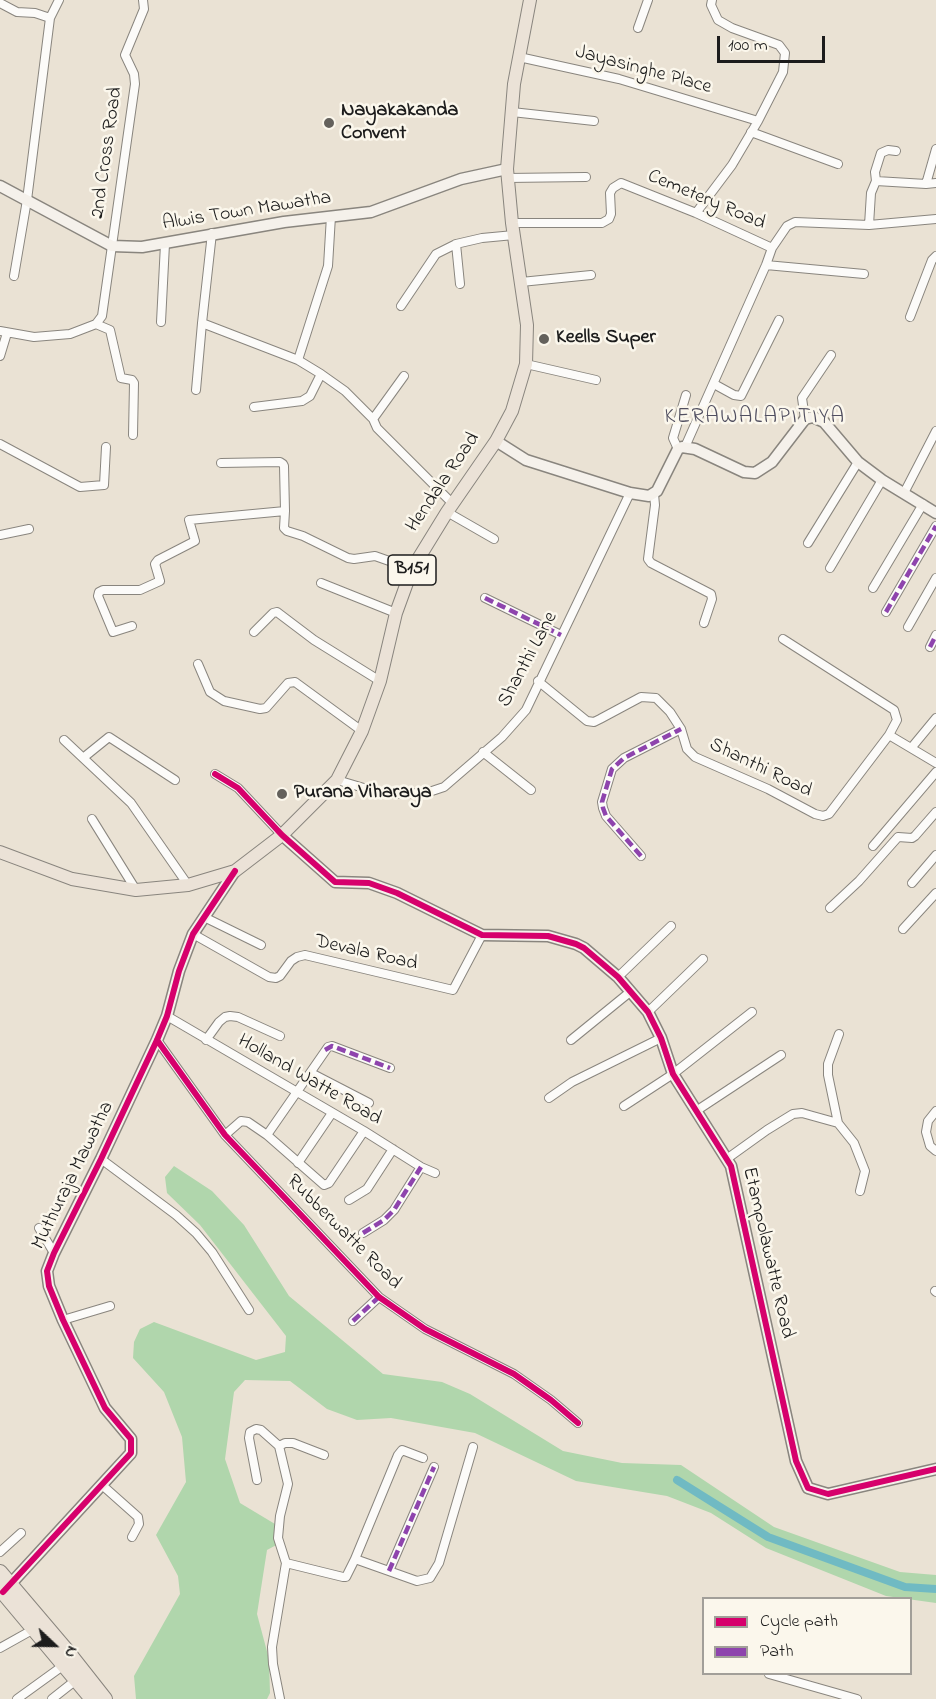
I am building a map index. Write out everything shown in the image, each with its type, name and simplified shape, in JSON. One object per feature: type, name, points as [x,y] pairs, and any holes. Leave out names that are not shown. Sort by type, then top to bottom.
[{"type":"highway","points":[[0,1572],[4,1589],[92,1699]]},
{"type":"highway","points":[[4,1589],[68,1652],[105,1699]]},
{"type":"main road","name":"Hendala Road","points":[[0,852],[72,879],[135,890],[188,885],[235,871],[282,835],[338,780],[362,731],[380,681],[396,613],[412,569],[449,508],[496,441],[512,411],[526,364],[527,325],[507,174],[519,57],[530,0]]},
{"type":"street","points":[[14,276],[27,200],[50,18],[59,0]]},
{"type":"street","name":"2nd Cross Road","points":[[96,324],[102,316],[135,84],[134,74],[125,55],[144,9],[143,0]]},
{"type":"street","points":[[638,28],[648,0]]},
{"type":"street","points":[[696,213],[732,165],[758,121],[783,72],[785,53],[779,45],[732,28],[718,20],[711,0]]},
{"type":"street","points":[[0,3],[17,12],[35,13],[50,18]]},
{"type":"street","name":"Jayasinghe Place","points":[[519,57],[619,79],[758,121]]},
{"type":"street","points":[[512,112],[594,121]]},
{"type":"street","points":[[751,132],[838,164]]},
{"type":"street","points":[[926,184],[936,149]]},
{"type":"street","points":[[869,225],[871,192],[876,181],[875,172],[881,153],[888,150],[896,151]]},
{"type":"street","points":[[507,174],[586,177]]},
{"type":"street","name":"Alwis Town Mawatha","points":[[0,186],[112,246],[142,247],[212,233],[371,212],[461,179],[507,174]]},
{"type":"street","points":[[876,181],[936,183]]},
{"type":"street","name":"Cemetery Road","points":[[513,229],[602,223],[609,219],[611,214],[610,193],[621,183],[696,213],[772,248],[714,384],[681,448]]},
{"type":"street","points":[[298,360],[328,266],[331,216]]},
{"type":"street","points":[[772,248],[787,226],[795,222],[869,225],[936,219]]},
{"type":"street","points":[[400,306],[435,254],[456,244],[513,229]]},
{"type":"street","points":[[196,390],[212,233]]},
{"type":"street","points":[[161,322],[165,244]]},
{"type":"street","points":[[456,244],[460,284]]},
{"type":"street","points":[[910,317],[932,260],[936,256]]},
{"type":"street","points":[[766,266],[864,274]]},
{"type":"street","points":[[521,282],[591,275]]},
{"type":"street","points":[[714,384],[734,395],[741,396],[778,320]]},
{"type":"street","points":[[202,323],[298,360],[345,391],[373,419],[377,428],[449,508],[494,539]]},
{"type":"street","points":[[0,356],[3,332],[34,337],[70,334],[96,324],[110,330],[122,378],[132,380],[134,383],[133,435]]},
{"type":"street","points":[[805,419],[802,398],[831,355]]},
{"type":"street","points":[[526,364],[596,380]]},
{"type":"street","points":[[254,406],[302,401],[310,396],[321,374]]},
{"type":"street","points":[[373,419],[404,376]]},
{"type":"street","points":[[686,395],[673,438],[681,448],[695,449],[744,471],[755,473],[772,462],[805,419],[813,417],[824,422],[858,462],[882,480],[936,513]]},
{"type":"street","points":[[904,493],[936,431]]},
{"type":"street","points":[[496,441],[526,460],[644,496],[654,494],[661,485],[681,448]]},
{"type":"street","points":[[0,444],[80,487],[104,485],[106,447]]},
{"type":"street","points":[[221,464],[280,462],[284,466],[284,528],[287,531],[303,536],[348,558],[375,556],[412,569]]},
{"type":"street","points":[[808,543],[858,462]]},
{"type":"street","points":[[830,568],[882,480]]},
{"type":"street","name":"Shanthi Lane","points":[[338,780],[384,794],[426,793],[444,787],[502,737],[526,710],[630,493]]},
{"type":"street","points":[[654,494],[655,505],[648,559],[651,563],[711,594],[712,599],[704,623]]},
{"type":"street","points":[[873,588],[923,504]]},
{"type":"street","points":[[132,626],[113,632],[98,596],[99,592],[103,590],[140,590],[160,581],[155,564],[158,560],[195,541],[189,520],[285,511]]},
{"type":"street","points":[[886,612],[936,526]]},
{"type":"street","points":[[0,535],[29,529]]},
{"type":"street","points":[[908,627],[936,578]]},
{"type":"street","points":[[321,583],[396,613]]},
{"type":"street","points":[[485,598],[561,635]]},
{"type":"street","points":[[254,632],[273,613],[277,612],[314,640],[380,681]]},
{"type":"street","points":[[930,647],[936,635]]},
{"type":"street","points":[[783,639],[894,710],[897,720],[889,735],[936,763]]},
{"type":"street","points":[[198,664],[210,692],[224,700],[260,709],[266,708],[288,684],[295,682],[362,731]]},
{"type":"street","name":"Shanthi Road","points":[[538,681],[587,722],[594,722],[641,697],[656,698],[670,712],[681,729],[687,748],[695,758],[768,789],[823,816],[829,814],[889,735]]},
{"type":"street","points":[[912,747],[936,718]]},
{"type":"street","points":[[641,856],[606,816],[603,808],[602,802],[612,768],[624,758],[681,729]]},
{"type":"street","points":[[83,758],[109,737],[175,780]]},
{"type":"street","points":[[64,740],[131,803],[188,885]]},
{"type":"street","points":[[483,752],[531,790]]},
{"type":"street","points":[[873,846],[936,772]]},
{"type":"street","points":[[215,774],[238,788],[282,835]]},
{"type":"street","points":[[830,908],[859,881],[897,837],[912,838],[936,812]]},
{"type":"street","points":[[92,819],[135,890]]},
{"type":"street","name":"Etampolawatte Road","points":[[282,835],[335,882],[369,883],[397,893],[482,935],[548,936],[576,944],[584,948],[618,978],[648,1012],[662,1038],[673,1074],[728,1158],[754,1264],[796,1461],[808,1488],[828,1494],[936,1469]]},
{"type":"street","points":[[912,883],[936,855]]},
{"type":"street","name":"Muthuraja Mawatha","points":[[4,1589],[131,1453],[131,1439],[105,1408],[63,1320],[49,1286],[47,1272],[54,1253],[157,1040],[193,934],[235,871]]},
{"type":"street","points":[[903,929],[936,893]]},
{"type":"street","points":[[204,916],[261,945]]},
{"type":"street","points":[[618,978],[671,926]]},
{"type":"street","name":"Devala Road","points":[[193,934],[269,977],[280,976],[291,961],[305,955],[453,990],[482,935]]},
{"type":"street","points":[[648,1012],[703,959]]},
{"type":"street","points":[[571,1040],[630,992]]},
{"type":"street","points":[[624,1106],[673,1074],[752,1012]]},
{"type":"street","name":"Holland Watte Road","points":[[167,1016],[364,1131],[421,1167],[435,1173]]},
{"type":"street","points":[[206,1040],[219,1022],[230,1016],[238,1017],[280,1036]]},
{"type":"street","points":[[839,1034],[828,1064],[828,1075],[838,1123],[854,1143],[865,1171],[860,1191]]},
{"type":"street","points":[[549,1098],[572,1082],[662,1038]]},
{"type":"street","name":"Rubberwatte Road","points":[[157,1040],[225,1135],[379,1297],[425,1329],[514,1374],[551,1400],[578,1423]]},
{"type":"street","points":[[267,1135],[325,1050],[332,1046],[390,1068]]},
{"type":"street","points":[[696,1111],[781,1055]]},
{"type":"street","points":[[311,1073],[369,1103]]},
{"type":"street","points":[[936,1111],[928,1121],[926,1132],[930,1146],[936,1151]]},
{"type":"street","points":[[298,1163],[332,1113]]},
{"type":"street","points":[[728,1158],[793,1114],[802,1113],[838,1123]]},
{"type":"street","points":[[225,1135],[241,1121],[248,1122],[267,1135],[326,1185],[364,1131]]},
{"type":"street","points":[[349,1200],[367,1189],[393,1149]]},
{"type":"street","points":[[101,1159],[176,1215],[196,1233],[212,1252],[249,1310]]},
{"type":"street","points":[[363,1233],[384,1220],[394,1210],[421,1167]]},
{"type":"street","points":[[39,1228],[54,1253]]},
{"type":"street","points":[[353,1321],[379,1297]]},
{"type":"street","points":[[63,1320],[110,1305]]},
{"type":"street","points":[[257,1480],[249,1438],[250,1432],[256,1429],[279,1446],[288,1484],[280,1516],[278,1538],[286,1563],[272,1647],[280,1699]]},
{"type":"street","points":[[279,1446],[293,1443],[324,1455]]},
{"type":"street","points":[[355,1559],[417,1581],[430,1578],[439,1563],[473,1447]]},
{"type":"street","points":[[286,1563],[346,1577],[398,1455],[402,1450],[423,1458]]},
{"type":"street","points":[[389,1571],[434,1467]]},
{"type":"street","points":[[102,1485],[138,1517],[139,1524],[132,1537]]},
{"type":"street","points":[[0,1552],[21,1533]]},
{"type":"street","points":[[0,1648],[34,1629]]},
{"type":"street","points":[[18,1699],[64,1665]]},
{"type":"street","points":[[773,1675],[857,1699]]},
{"type":"street","points":[[52,1699],[76,1680]]},
{"type":"green space","points":[[174,1166],[212,1191],[244,1225],[289,1296],[383,1374],[442,1382],[470,1394],[563,1451],[622,1463],[681,1465],[774,1527],[900,1572],[936,1575],[936,1603],[912,1600],[912,1597],[886,1596],[766,1548],[711,1513],[667,1496],[576,1481],[475,1433],[391,1418],[357,1420],[327,1409],[290,1381],[245,1380],[234,1392],[225,1459],[240,1503],[280,1527],[282,1542],[267,1550],[257,1614],[269,1659],[270,1693],[267,1699],[136,1699],[134,1676],[180,1594],[178,1576],[156,1535],[186,1482],[182,1437],[164,1392],[133,1358],[134,1342],[140,1329],[154,1322],[256,1360],[285,1352],[286,1336],[200,1225],[167,1193],[165,1177]]},
{"type":"waterway","points":[[679,1481],[677,1480],[768,1537],[905,1587],[936,1589]]},
{"type":"marked path","points":[[886,612],[936,526]]},
{"type":"marked path","points":[[485,598],[561,635]]},
{"type":"marked path","points":[[930,647],[936,635]]},
{"type":"marked path","points":[[641,856],[606,816],[603,808],[602,802],[612,769],[624,758],[681,729]]},
{"type":"marked path","points":[[325,1050],[332,1046],[390,1068]]},
{"type":"marked path","points":[[363,1233],[384,1220],[394,1210],[421,1167]]},
{"type":"marked path","points":[[353,1321],[379,1297]]},
{"type":"marked path","points":[[389,1571],[434,1467]]},
{"type":"cycle path","points":[[215,774],[238,788],[282,835],[335,882],[369,883],[397,893],[482,935],[548,936],[576,944],[618,977],[648,1012],[661,1038],[673,1074],[731,1166],[796,1461],[808,1488],[828,1494],[936,1469]]},
{"type":"cycle path","points":[[3,1592],[131,1453],[131,1439],[105,1408],[63,1320],[49,1286],[47,1271],[157,1040],[193,934],[235,871]]},
{"type":"cycle path","points":[[157,1040],[225,1135],[379,1297],[425,1329],[514,1374],[551,1400],[578,1423]]},
{"type":"place","name":"Nayakakanda Convent","points":[[329,123]]},
{"type":"place","name":"Keells Super","points":[[544,339]]},
{"type":"place","name":"Purana Viharaya","points":[[282,794]]},
{"type":"district","name":"KERAWALAPITIYA","points":[[755,418]]}]
